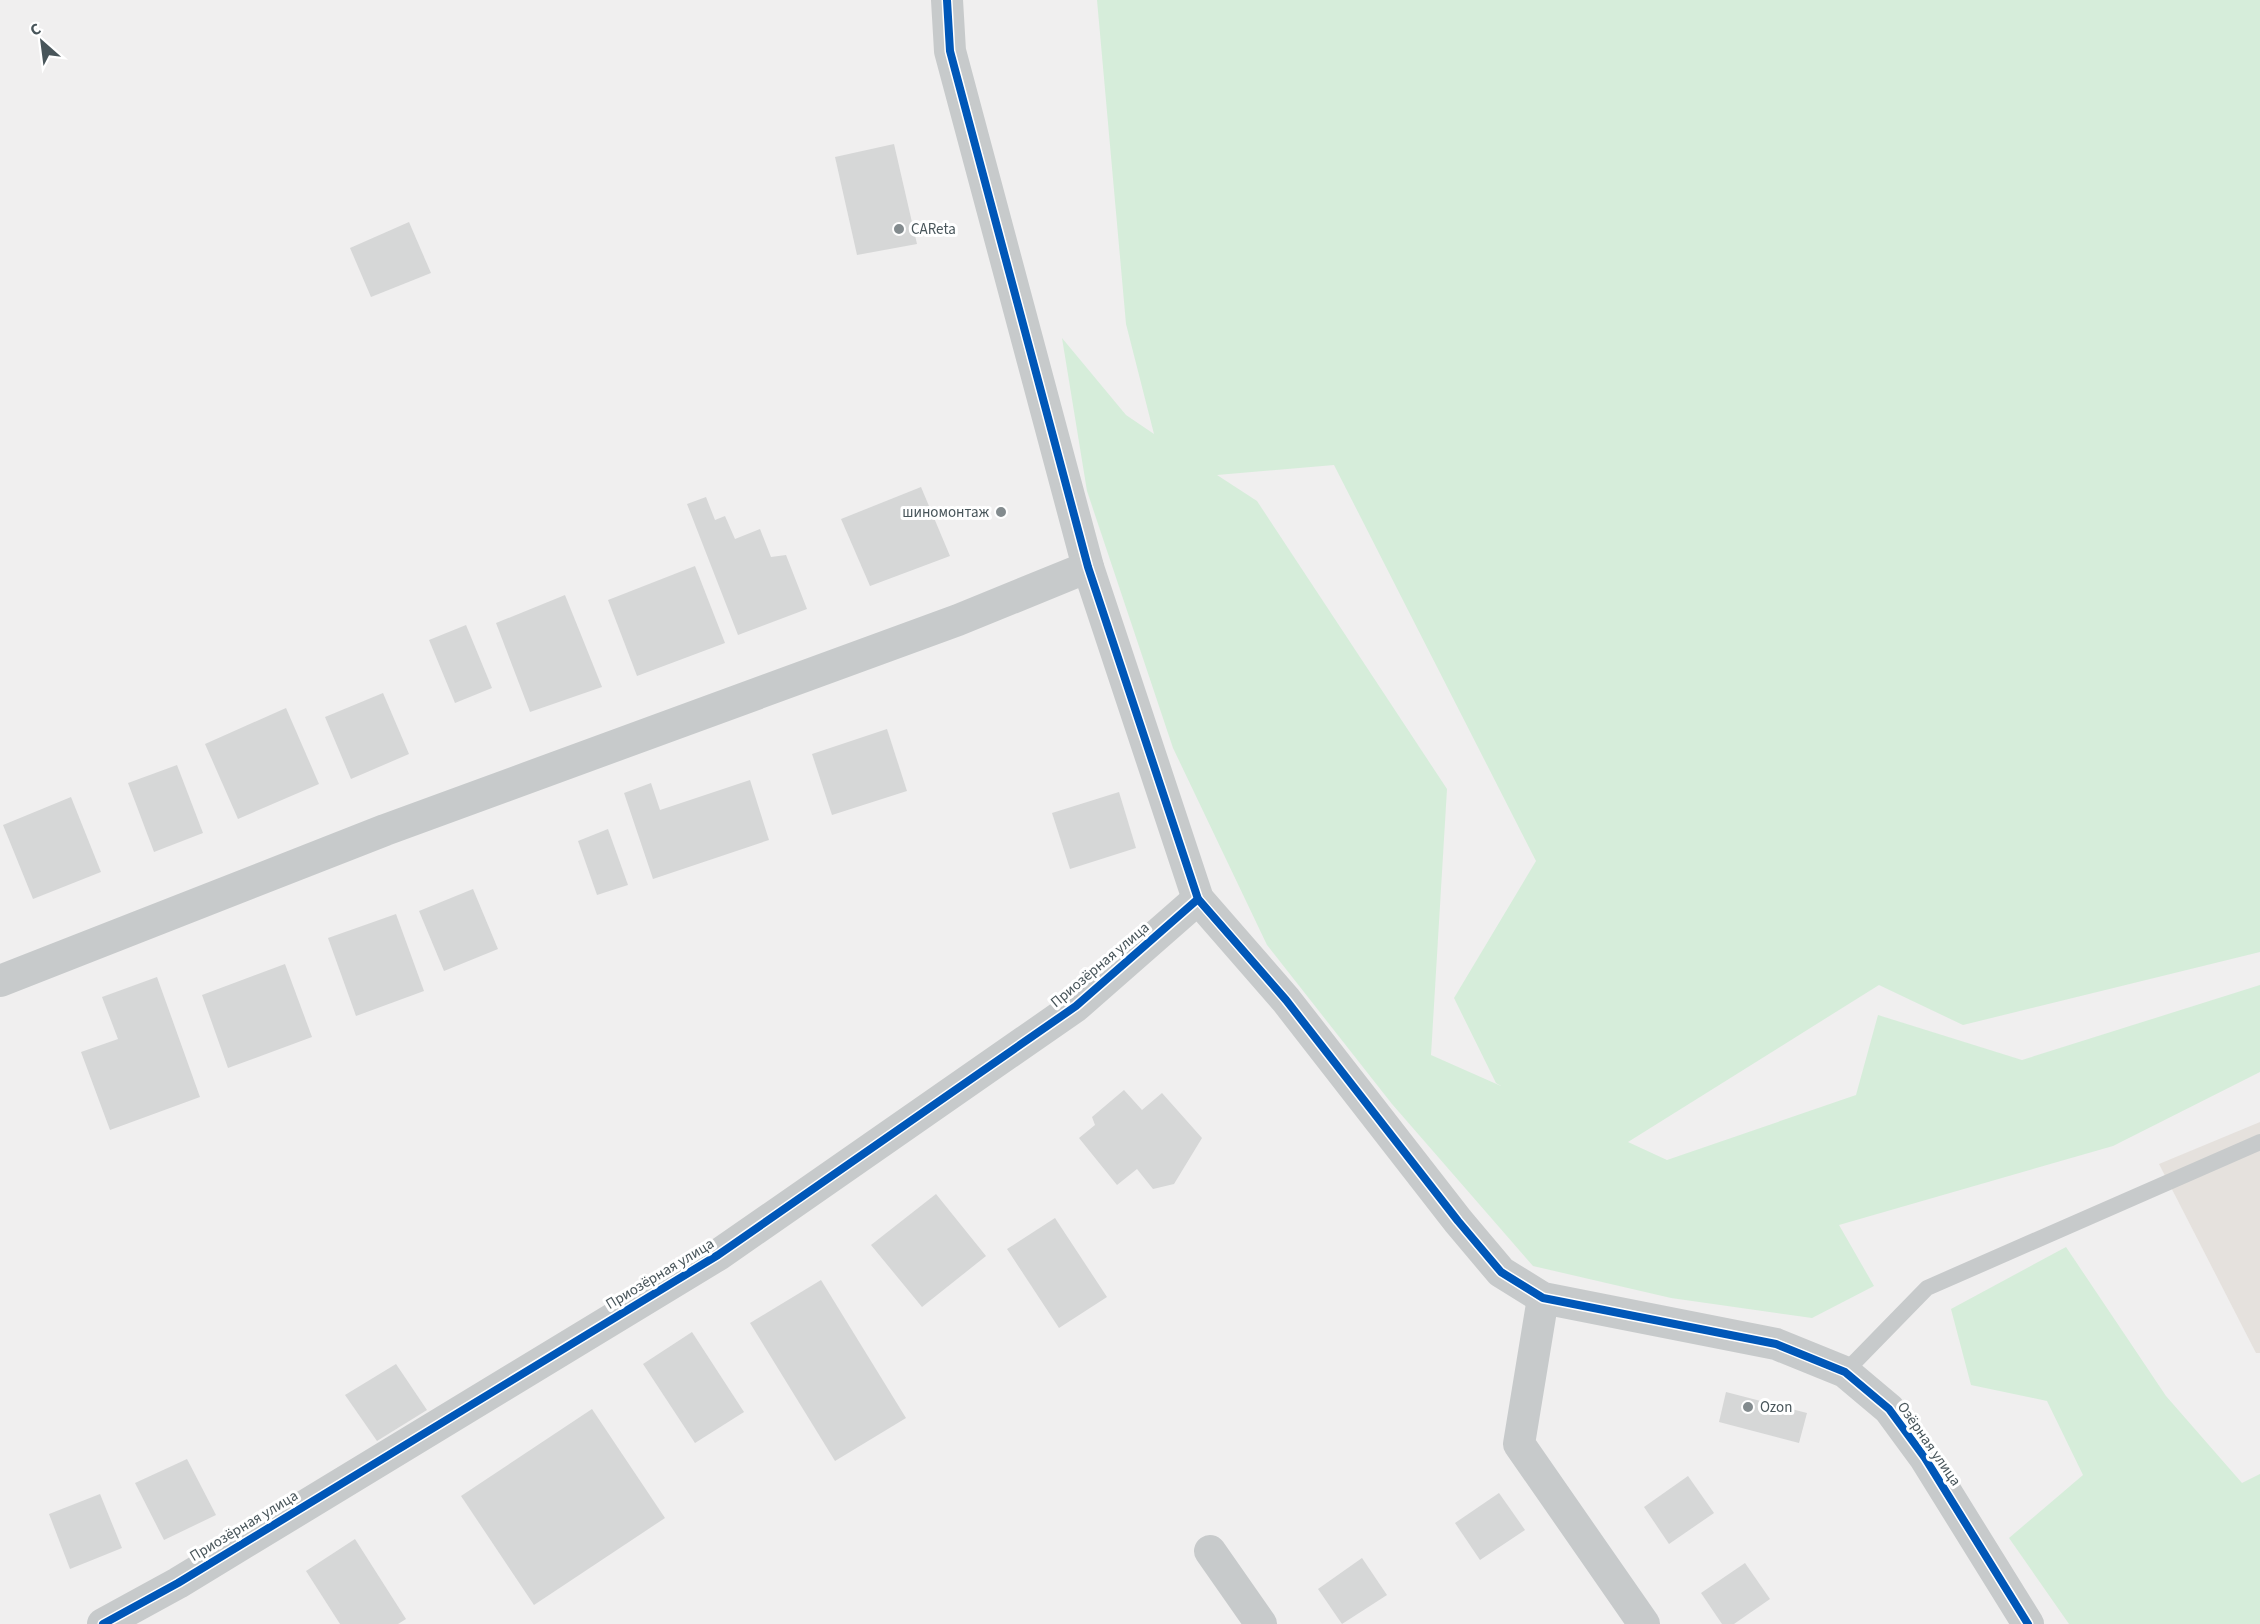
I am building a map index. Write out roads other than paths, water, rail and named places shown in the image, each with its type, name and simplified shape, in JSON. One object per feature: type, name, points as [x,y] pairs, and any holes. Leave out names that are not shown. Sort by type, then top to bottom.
[{"type":"street","points":[[947,0],[950,51],[1088,567],[1198,899],[1286,1000],[1458,1221],[1501,1272],[1543,1298],[1519,1444],[1644,1624]]},
{"type":"street","points":[[0,981],[385,830],[958,620],[1088,567]]},
{"type":"street","name":"Приозёрная улица","points":[[103,1624],[178,1583],[718,1255],[1076,1006],[1198,899]]},
{"type":"street","name":"Озёрная улица","points":[[1543,1298],[1776,1344],[1845,1372],[1889,1409],[1907,1433],[1925,1458],[2028,1624]]},
{"type":"street","points":[[1210,1551],[1261,1624]]},
{"type":"lane","points":[[1845,1372],[1927,1288],[2260,1142]]},
{"type":"place","name":"CAReta","points":[[899,229]]},
{"type":"place","name":"шиномонтаж","points":[[1001,512]]},
{"type":"place","name":"Ozon","points":[[1748,1407]]}]
